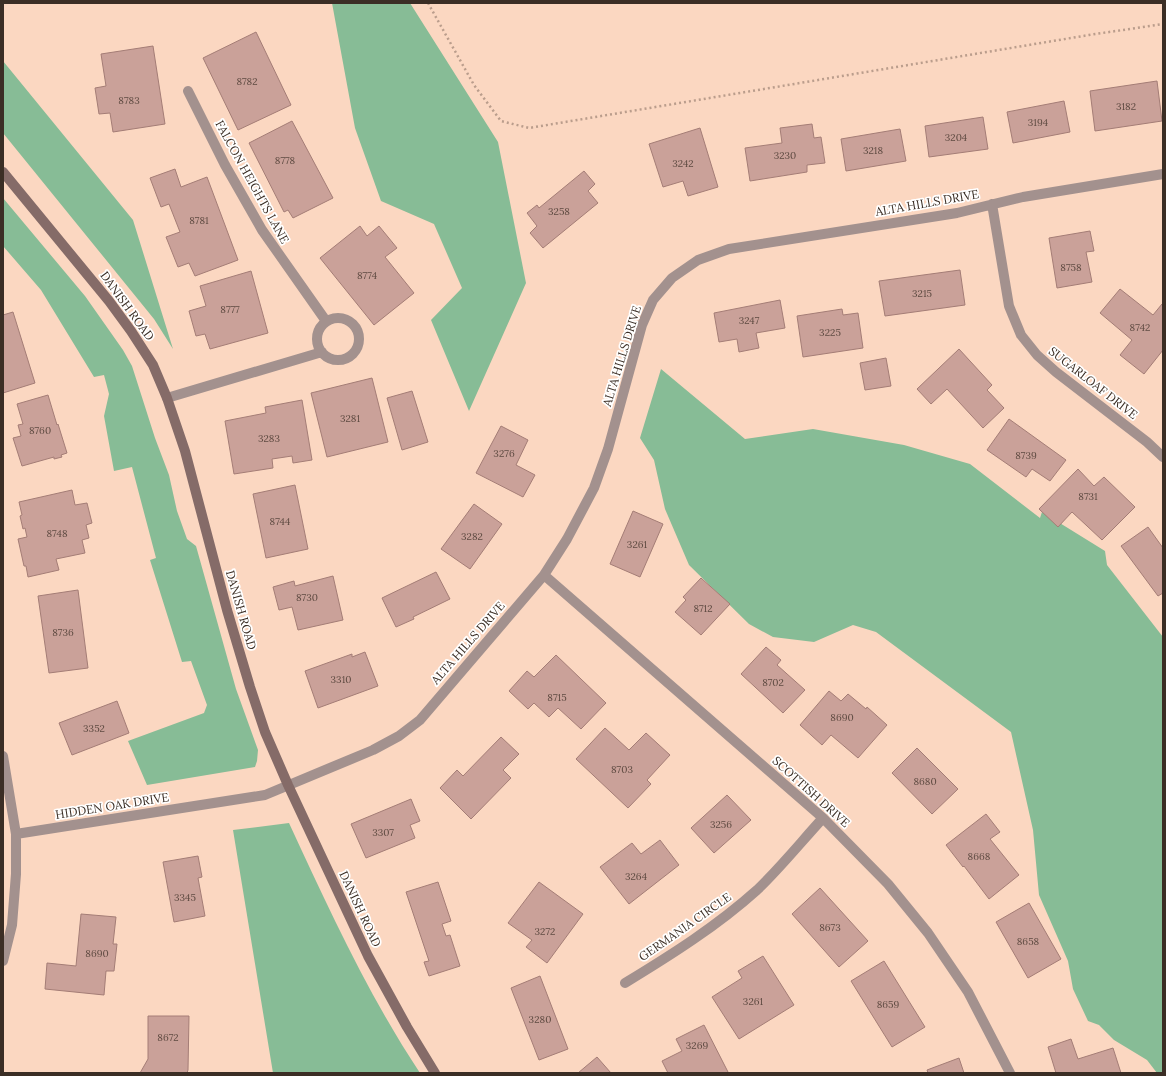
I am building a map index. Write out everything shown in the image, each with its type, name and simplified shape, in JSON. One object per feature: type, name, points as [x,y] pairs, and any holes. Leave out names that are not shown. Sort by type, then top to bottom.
[{"type":"street","name":"FALCON HEIGHTS LANE","points":[[188,91],[225,165],[262,230],[326,321]]},
{"type":"street","name":"DANISH ROAD","points":[[3,172],[109,301],[127,325],[153,366],[167,398],[185,451],[227,610],[265,732],[288,785],[368,956],[407,1027],[435,1073]]},
{"type":"street","name":"ALTA HILLS DRIVE","points":[[288,785],[373,750],[399,736],[420,720],[544,575],[568,539],[594,488],[608,449],[642,325],[653,300],[672,278],[698,260],[729,249],[957,213],[1023,197],[1163,174]]},
{"type":"street","name":"SUGARLOAF DRIVE","points":[[992,204],[1009,306],[1021,335],[1037,355],[1056,372],[1147,442],[1163,457]]},
{"type":"street","points":[[332,318],[339,318],[352,323],[359,335],[359,342],[353,354],[340,360],[327,357],[322,352],[318,346],[318,332],[326,321],[332,318]]},
{"type":"street","points":[[167,398],[322,352]]},
{"type":"street","name":"SCOTTISH DRIVE","points":[[544,575],[823,818],[888,884],[928,933],[968,992],[1010,1073]]},
{"type":"street","points":[[3,756],[16,834],[16,874],[12,925],[3,961]]},
{"type":"street","name":"HIDDEN OAK DRIVE","points":[[16,834],[265,795],[288,785]]},
{"type":"street","name":"GERMANIA CIRCLE","points":[[625,983],[666,958],[728,914],[757,889],[823,818]]},
{"type":"path","points":[[428,3],[474,85],[501,121],[529,128],[1163,24]]},
{"type":"green space","points":[[332,3],[410,3],[498,142],[526,283],[469,411],[431,320],[462,288],[434,224],[381,201],[355,128]]},
{"type":"green space","points":[[3,61],[133,220],[173,349],[154,319],[3,133]]},
{"type":"green space","points":[[3,198],[85,296],[123,350],[132,366],[155,438],[169,475],[177,511],[187,539],[196,546],[236,689],[258,750],[255,767],[147,785],[128,741],[204,713],[207,705],[191,661],[182,662],[150,560],[156,558],[132,467],[114,471],[104,416],[109,394],[104,375],[94,377],[41,290],[3,246]]},
{"type":"green space","points":[[661,369],[745,439],[813,429],[904,445],[970,464],[1040,518],[1042,512],[1105,551],[1107,565],[1163,637],[1163,1073],[1157,1073],[1147,1060],[1114,1040],[1099,1025],[1088,1021],[1073,989],[1068,961],[1039,895],[1033,830],[1011,732],[876,632],[853,625],[814,642],[773,637],[749,624],[689,565],[665,509],[654,460],[640,438]]},
{"type":"green space","points":[[289,823],[334,919],[366,981],[420,1073],[273,1073],[233,830]]},
{"type":"building","points":[[256,32],[291,105],[238,130],[203,58]]},
{"type":"building","points":[[153,46],[165,124],[113,132],[110,113],[99,114],[95,88],[106,86],[101,54]]},
{"type":"building","points":[[1157,81],[1162,121],[1095,131],[1090,91]]},
{"type":"building","points":[[1064,101],[1070,132],[1013,143],[1007,112]]},
{"type":"building","points":[[983,117],[988,149],[929,157],[925,126]]},
{"type":"building","points":[[292,121],[333,198],[293,218],[288,210],[284,212],[249,143]]},
{"type":"building","points":[[812,124],[814,138],[821,137],[825,163],[807,165],[807,172],[750,181],[745,148],[782,143],[780,128]]},
{"type":"building","points":[[700,128],[718,187],[688,196],[683,181],[663,187],[649,144]]},
{"type":"building","points":[[900,129],[906,161],[846,171],[841,139]]},
{"type":"building","points":[[175,169],[181,187],[207,177],[238,260],[195,276],[189,263],[178,267],[166,237],[180,232],[169,204],[161,207],[150,178]]},
{"type":"building","points":[[584,171],[595,184],[588,191],[598,203],[543,248],[530,233],[537,226],[527,213],[537,205],[539,208]]},
{"type":"building","points":[[360,226],[367,236],[379,226],[397,248],[385,257],[414,293],[374,325],[320,258]]},
{"type":"building","points":[[1090,231],[1094,251],[1086,252],[1092,282],[1057,288],[1049,238]]},
{"type":"building","points":[[960,270],[965,305],[885,316],[879,281]]},
{"type":"building","points":[[251,271],[268,333],[210,349],[205,334],[196,336],[189,311],[206,306],[200,286]]},
{"type":"building","points":[[1120,289],[1153,315],[1162,304],[1163,305],[1163,350],[1144,374],[1120,355],[1132,340],[1100,313]]},
{"type":"building","points":[[780,300],[785,328],[756,333],[759,348],[739,352],[737,339],[719,342],[714,313]]},
{"type":"building","points":[[842,309],[843,315],[858,313],[863,348],[803,357],[797,316]]},
{"type":"building","points":[[13,312],[35,383],[3,393],[3,315]]},
{"type":"building","points":[[959,349],[992,385],[987,390],[1004,408],[983,428],[947,389],[931,404],[917,389]]},
{"type":"building","points":[[886,358],[891,386],[865,390],[860,363]]},
{"type":"building","points":[[372,378],[388,442],[327,457],[311,393]]},
{"type":"building","points":[[412,391],[428,442],[402,450],[387,398]]},
{"type":"building","points":[[48,395],[67,453],[61,455],[62,457],[54,459],[54,457],[22,466],[13,438],[21,436],[18,425],[23,424],[17,404]]},
{"type":"building","points":[[302,400],[312,460],[293,463],[292,456],[272,459],[273,468],[234,474],[225,421],[266,413],[265,407]]},
{"type":"building","points":[[1009,419],[1066,460],[1050,481],[1032,469],[1026,477],[987,450]]},
{"type":"building","points":[[501,426],[528,440],[516,465],[535,475],[523,497],[476,473]]},
{"type":"building","points":[[1078,469],[1094,486],[1104,477],[1135,507],[1102,540],[1072,512],[1058,527],[1039,509]]},
{"type":"building","points":[[295,485],[308,549],[266,558],[253,494]]},
{"type":"building","points":[[72,490],[75,505],[87,503],[92,523],[86,525],[89,538],[82,540],[85,553],[56,559],[59,570],[28,577],[18,539],[27,537],[25,528],[23,529],[20,516],[22,515],[19,502]]},
{"type":"building","points":[[474,504],[502,524],[470,569],[441,549]]},
{"type":"building","points":[[633,511],[663,524],[640,577],[610,564]]},
{"type":"building","points":[[1148,527],[1163,548],[1163,593],[1158,596],[1121,546]]},
{"type":"building","points":[[436,572],[450,599],[396,627],[382,598]]},
{"type":"building","points":[[333,576],[343,620],[298,630],[292,607],[279,610],[273,587],[294,581],[295,586]]},
{"type":"building","points":[[701,578],[730,604],[701,635],[675,612],[686,600],[683,597]]},
{"type":"building","points":[[78,590],[88,668],[49,673],[38,596]]},
{"type":"building","points":[[766,647],[781,660],[777,665],[805,690],[783,713],[741,674]]},
{"type":"building","points":[[365,652],[378,686],[318,708],[305,671],[352,654],[352,657]]},
{"type":"building","points":[[556,655],[606,703],[581,729],[558,708],[549,717],[534,703],[528,709],[509,691],[527,671],[534,677]]},
{"type":"building","points":[[829,691],[841,701],[848,694],[866,709],[867,707],[887,725],[858,758],[831,735],[822,745],[800,725]]},
{"type":"building","points":[[117,701],[129,733],[72,755],[59,723]]},
{"type":"building","points":[[605,728],[629,750],[646,733],[670,755],[647,780],[651,784],[628,808],[576,759]]},
{"type":"building","points":[[501,737],[519,754],[503,770],[511,778],[471,819],[440,788],[457,770],[463,776]]},
{"type":"building","points":[[917,748],[958,789],[932,814],[892,773]]},
{"type":"building","points":[[727,795],[751,820],[714,853],[691,828]]},
{"type":"building","points":[[411,799],[420,821],[410,825],[415,838],[366,858],[351,824]]},
{"type":"building","points":[[986,814],[1000,832],[990,839],[1019,875],[989,899],[946,845]]},
{"type":"building","points":[[660,840],[679,865],[629,904],[600,867],[632,843],[641,854]]},
{"type":"building","points":[[198,856],[202,877],[198,878],[205,916],[174,922],[163,862]]},
{"type":"building","points":[[438,882],[451,921],[442,924],[446,936],[450,935],[460,966],[429,976],[424,962],[429,961],[406,892]]},
{"type":"building","points":[[539,882],[583,914],[547,963],[526,947],[532,940],[508,923]]},
{"type":"building","points":[[820,888],[868,941],[839,967],[792,914]]},
{"type":"building","points":[[1029,903],[1061,959],[1028,978],[996,922]]},
{"type":"building","points":[[81,914],[116,917],[113,944],[117,944],[114,971],[106,971],[104,995],[45,989],[47,963],[76,966]]},
{"type":"building","points":[[763,956],[794,1005],[739,1039],[712,997],[742,978],[738,971]]},
{"type":"building","points":[[884,961],[925,1027],[892,1047],[851,981]]},
{"type":"building","points":[[540,976],[568,1049],[539,1060],[511,988]]},
{"type":"building","points":[[148,1016],[189,1016],[187,1073],[140,1073],[148,1059]]},
{"type":"building","points":[[704,1025],[728,1072],[668,1073],[662,1061],[682,1051],[676,1039]]},
{"type":"building","points":[[1071,1039],[1078,1059],[1113,1048],[1121,1073],[1056,1073],[1048,1047]]},
{"type":"building","points":[[597,1057],[611,1073],[578,1073]]},
{"type":"building","points":[[959,1058],[964,1073],[928,1073],[927,1070]]}]
